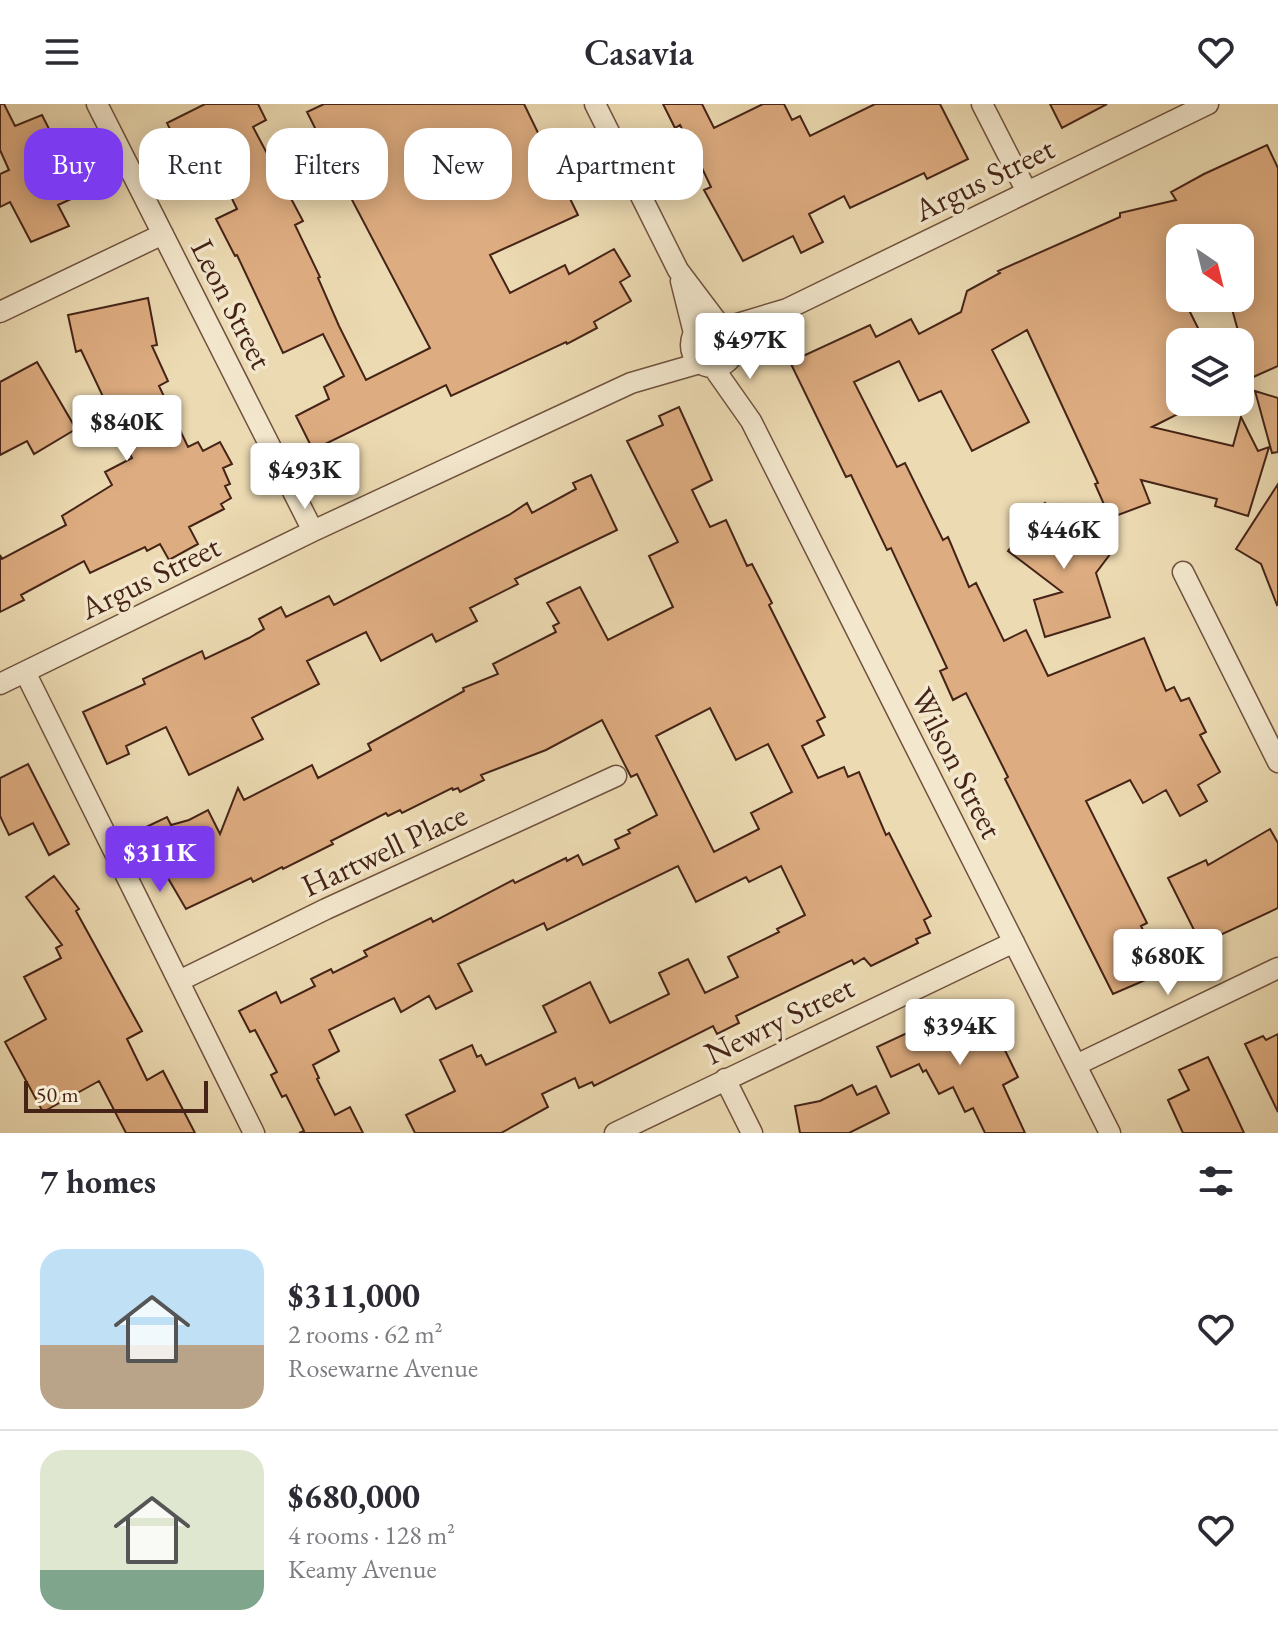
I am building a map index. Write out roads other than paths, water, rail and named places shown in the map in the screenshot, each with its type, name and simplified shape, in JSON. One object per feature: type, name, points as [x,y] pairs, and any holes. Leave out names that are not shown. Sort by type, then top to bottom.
[{"type":"street","name":"Leon Street","points":[[97,104],[313,531]]},
{"type":"street","name":"Wilson Street","points":[[595,104],[678,270],[728,338],[751,421],[1110,1133]]},
{"type":"street","points":[[982,104],[1027,192]]},
{"type":"street","name":"Argus Street","points":[[728,338],[1208,104]]},
{"type":"street","points":[[0,312],[163,234]]},
{"type":"street","name":"Wilson Street","points":[[678,270],[692,338]]},
{"type":"street","points":[[704,324],[728,338],[721,365],[706,365],[694,358],[692,338],[704,324]]},
{"type":"street","name":"Argus Street","points":[[0,684],[313,531],[631,383],[692,338]]},
{"type":"street","name":"Wilson Street","points":[[706,365],[751,421]]},
{"type":"street","name":"Argus Street","points":[[631,383],[706,365]]},
{"type":"street","points":[[1183,572],[1278,762]]},
{"type":"street","points":[[25,672],[254,1133]]},
{"type":"street","name":"Hartwell Place","points":[[179,981],[326,909],[616,776]]},
{"type":"street","name":"Newry Street","points":[[615,1133],[1014,942]]},
{"type":"street","points":[[1076,1065],[1278,968]]},
{"type":"street","points":[[725,1079],[752,1133]]}]
